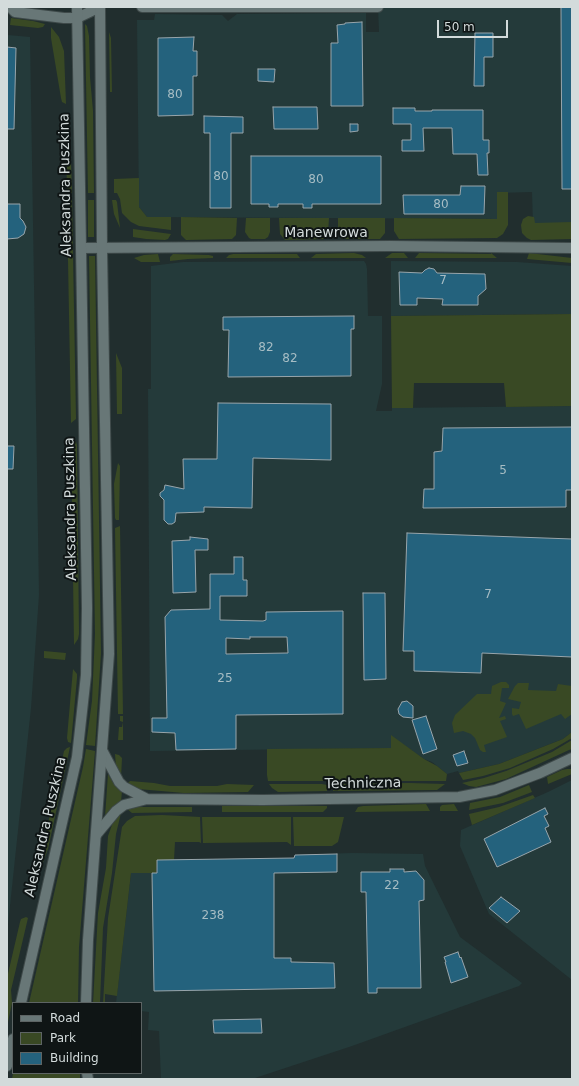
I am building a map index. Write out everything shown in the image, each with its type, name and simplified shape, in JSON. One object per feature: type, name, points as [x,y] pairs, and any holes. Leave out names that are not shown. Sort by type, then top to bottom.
[{"type":"main road","points":[[10,7],[15,12],[48,17],[77,18],[100,7],[102,248],[109,646],[88,940],[86,1002]]},
{"type":"main road","name":"Aleksandra Puszkina","points":[[21,1002],[75,766],[81,728],[86,675],[87,608],[77,7]]},
{"type":"main road","points":[[142,7],[378,7]]},
{"type":"main road","name":"Manewrowa","points":[[81,248],[390,246],[572,248]]},
{"type":"main road","name":"Techniczna","points":[[102,750],[119,782],[124,787],[147,799]]},
{"type":"main road","name":"Techniczna","points":[[96,836],[116,811],[124,805],[147,799],[263,800],[459,797],[495,790],[540,773],[572,758]]},
{"type":"main road","points":[[7,1066],[12,1044]]},
{"type":"shaded area","points":[[378,7],[572,7],[572,224],[533,224],[532,192],[497,193],[498,219],[147,217],[139,207],[137,20],[154,20],[155,14],[222,15],[228,21],[237,14],[366,13],[366,32],[379,32]]},
{"type":"shaded area","points":[[7,35],[30,37],[39,595],[31,708],[7,934]]},
{"type":"shaded area","points":[[364,261],[367,269],[368,316],[382,316],[382,384],[376,411],[392,411],[392,408],[572,406],[572,732],[563,739],[499,764],[459,773],[458,771],[447,774],[432,762],[424,759],[391,736],[391,748],[150,751],[148,389],[151,389],[151,266],[183,262]]},
{"type":"shaded area","points":[[391,261],[517,262],[572,266],[572,314],[391,316]]},
{"type":"shaded area","points":[[572,780],[572,980],[489,914],[460,846],[461,830]]},
{"type":"shaded area","points":[[353,853],[423,854],[425,866],[460,937],[522,983],[519,986],[352,1046],[252,1079],[161,1079],[159,1031],[148,1030],[149,1012],[142,1011],[142,1002],[116,1002],[131,873],[157,873],[157,860],[294,858],[295,855]]},
{"type":"green space","points":[[11,18],[45,24],[43,27],[38,28],[10,25]]},
{"type":"green space","points":[[85,24],[87,26],[89,36],[93,111],[94,193],[88,193]]},
{"type":"green space","points":[[51,27],[59,37],[64,51],[66,104],[62,102],[61,98],[51,38]]},
{"type":"green space","points":[[109,32],[111,38],[112,92],[110,92]]},
{"type":"green space","points":[[68,146],[71,162],[72,193],[68,192],[67,189],[66,152]]},
{"type":"green space","points":[[139,178],[139,207],[147,217],[171,217],[171,230],[139,226],[131,222],[122,213],[120,199],[117,193],[114,193],[114,179]]},
{"type":"green space","points":[[497,192],[508,192],[508,225],[503,234],[497,238],[399,239],[394,231],[394,218],[497,219]]},
{"type":"green space","points":[[72,200],[76,419],[71,423],[67,206],[68,202]]},
{"type":"green space","points":[[88,200],[94,200],[94,237],[88,237]]},
{"type":"green space","points":[[112,200],[116,200],[117,202],[120,228],[114,214]]},
{"type":"green space","points":[[528,216],[534,217],[535,223],[572,222],[572,239],[531,240],[527,238],[522,233],[521,225],[523,219]]},
{"type":"green space","points":[[181,217],[237,218],[236,235],[232,239],[186,240],[181,235]]},
{"type":"green space","points":[[246,218],[270,218],[270,232],[268,237],[265,239],[249,238],[245,232]]},
{"type":"green space","points":[[279,218],[329,218],[328,234],[324,239],[285,240],[280,234]]},
{"type":"green space","points":[[338,218],[385,218],[385,233],[380,239],[342,239],[338,233]]},
{"type":"green space","points":[[133,229],[171,234],[168,239],[165,240],[146,239],[133,237]]},
{"type":"green space","points":[[354,253],[362,255],[366,258],[311,258],[316,254]]},
{"type":"green space","points":[[392,253],[404,253],[408,258],[385,258]]},
{"type":"green space","points":[[419,253],[491,253],[497,258],[415,258]]},
{"type":"green space","points":[[529,253],[572,258],[572,263],[527,259]]},
{"type":"green space","points":[[158,254],[160,262],[141,262],[134,258],[144,255]]},
{"type":"green space","points":[[173,254],[209,255],[213,256],[213,258],[170,261],[170,257]]},
{"type":"green space","points":[[233,254],[297,254],[300,258],[226,258]]},
{"type":"green space","points":[[89,256],[95,256],[101,653],[95,746],[86,745],[92,701],[95,634]]},
{"type":"green space","points":[[572,314],[572,406],[506,407],[504,383],[414,383],[413,408],[392,408],[391,316]]},
{"type":"green space","points":[[116,353],[122,368],[122,414],[117,414]]},
{"type":"green space","points":[[71,437],[77,445],[79,634],[74,645]]},
{"type":"green space","points":[[118,463],[120,466],[119,520],[116,520],[114,484]]},
{"type":"green space","points":[[120,526],[123,714],[118,714],[115,528]]},
{"type":"green space","points":[[44,651],[66,653],[65,660],[44,658]]},
{"type":"green space","points":[[73,669],[77,674],[77,678],[71,743],[68,742],[67,738]]},
{"type":"green space","points":[[501,682],[506,682],[509,685],[509,688],[502,688],[500,701],[506,703],[499,718],[505,716],[506,719],[500,721],[507,737],[484,745],[486,752],[483,752],[480,750],[475,738],[471,734],[463,731],[454,733],[452,723],[455,715],[477,694],[491,694],[492,686]]},
{"type":"green space","points":[[518,683],[529,683],[528,690],[556,691],[558,684],[572,686],[572,714],[565,719],[561,714],[526,729],[519,714],[513,716],[512,714],[512,708],[519,709],[521,702],[508,699]]},
{"type":"green space","points":[[120,716],[123,716],[123,722],[120,721]]},
{"type":"green space","points":[[123,722],[123,740],[118,740],[119,727],[122,727]]},
{"type":"green space","points":[[572,732],[572,738],[553,749],[510,768],[463,780],[459,773],[499,764],[563,739]]},
{"type":"green space","points":[[391,735],[447,774],[446,781],[268,781],[267,749],[391,748]]},
{"type":"green space","points":[[572,740],[572,749],[506,779],[476,787],[462,783],[506,771],[552,752]]},
{"type":"green space","points":[[70,747],[48,849],[37,878],[33,877],[41,855],[64,751]]},
{"type":"green space","points":[[86,749],[95,751],[79,947],[78,1002],[29,1002]]},
{"type":"green space","points":[[115,754],[122,758],[121,778],[116,767]]},
{"type":"green space","points":[[567,769],[572,769],[572,774],[548,784],[547,777]]},
{"type":"green space","points":[[108,774],[114,784],[122,791],[121,802],[105,817]]},
{"type":"green space","points":[[130,781],[170,786],[217,786],[227,784],[254,785],[248,792],[184,793],[138,789],[127,784]]},
{"type":"green space","points":[[269,784],[322,784],[327,785],[327,791],[278,792]]},
{"type":"green space","points":[[336,784],[445,784],[437,790],[333,791],[333,786]]},
{"type":"green space","points":[[529,785],[532,792],[503,803],[469,810],[470,803],[500,797]]},
{"type":"green space","points":[[533,795],[535,798],[472,825],[469,814],[499,807]]},
{"type":"green space","points":[[426,804],[430,811],[355,812],[358,807],[363,806]]},
{"type":"green space","points":[[454,804],[458,811],[440,811],[440,807],[442,805]]},
{"type":"green space","points":[[222,806],[327,806],[327,808],[323,812],[222,812]]},
{"type":"green space","points":[[136,807],[192,807],[192,812],[132,813],[127,809]]},
{"type":"green space","points":[[121,813],[116,834],[112,873],[103,928],[100,1002],[93,1002],[98,913],[106,868],[108,836],[113,822]]},
{"type":"green space","points":[[162,815],[200,817],[201,843],[175,842],[174,860],[157,860],[156,873],[131,873],[117,996],[105,994],[105,1002],[103,1002],[108,918],[122,827],[127,821],[135,816]]},
{"type":"green space","points":[[202,817],[291,817],[291,845],[287,842],[203,843]]},
{"type":"green space","points":[[293,817],[344,817],[338,842],[332,846],[294,846]]},
{"type":"green space","points":[[26,917],[28,918],[11,990],[12,1003],[7,1027],[7,978],[20,922],[21,919]]},
{"type":"green space","points":[[13,1074],[80,1074],[80,1079],[12,1079]]},
{"type":"building","points":[[561,7],[572,7],[572,189],[562,189]]},
{"type":"building","points":[[362,22],[363,106],[331,106],[331,43],[338,43],[337,25]]},
{"type":"building","points":[[475,33],[493,33],[493,57],[484,57],[484,86],[474,86]]},
{"type":"building","points":[[194,37],[193,51],[197,51],[197,76],[193,76],[193,115],[158,116],[158,38]]},
{"type":"building","points":[[7,47],[16,48],[14,129],[7,129]]},
{"type":"building","points":[[258,69],[275,69],[274,82],[258,81]]},
{"type":"building","points":[[273,107],[317,107],[318,129],[274,129]]},
{"type":"building","points":[[393,108],[415,108],[415,111],[483,110],[483,140],[489,140],[489,153],[487,153],[488,175],[478,175],[477,154],[453,154],[452,128],[423,128],[424,151],[402,151],[402,140],[411,140],[411,124],[393,124]]},
{"type":"building","points":[[204,116],[243,117],[243,133],[231,133],[231,208],[210,208],[210,133],[204,133]]},
{"type":"building","points":[[350,124],[358,124],[358,131],[350,132]]},
{"type":"building","points":[[251,156],[381,156],[381,204],[312,204],[312,208],[303,208],[303,204],[278,204],[278,207],[269,207],[269,204],[251,204]]},
{"type":"building","points":[[461,186],[485,186],[484,214],[404,214],[403,195],[460,195]]},
{"type":"building","points":[[7,204],[20,204],[20,218],[26,227],[24,234],[18,238],[7,239]]},
{"type":"building","points":[[429,268],[434,269],[437,273],[485,274],[486,289],[478,296],[478,305],[442,305],[443,299],[417,298],[417,305],[400,305],[399,272],[422,273]]},
{"type":"building","points":[[354,316],[354,329],[351,329],[351,376],[228,377],[229,330],[223,330],[223,317]]},
{"type":"building","points":[[218,403],[331,404],[331,460],[253,458],[252,508],[204,507],[204,512],[176,513],[175,522],[168,524],[164,520],[164,500],[160,496],[160,493],[164,490],[165,485],[184,489],[183,459],[217,459]]},
{"type":"building","points":[[572,427],[572,490],[566,490],[566,507],[423,508],[424,489],[434,489],[434,452],[442,451],[443,428]]},
{"type":"building","points":[[7,446],[14,446],[13,469],[7,469]]},
{"type":"building","points":[[407,533],[572,539],[572,657],[482,653],[481,673],[414,671],[414,651],[403,651]]},
{"type":"building","points":[[190,537],[208,539],[208,550],[195,550],[196,592],[173,593],[172,541],[190,540]]},
{"type":"building","points":[[234,557],[243,557],[243,580],[247,580],[247,596],[220,596],[220,620],[263,621],[266,620],[266,612],[343,611],[343,714],[236,715],[236,749],[176,750],[175,733],[152,732],[152,718],[167,718],[165,617],[171,610],[210,609],[210,574],[234,574]],"holes":[[[250,637],[287,637],[288,653],[226,654],[226,638],[250,639]]]},
{"type":"building","points":[[363,593],[385,593],[386,679],[364,680]]},
{"type":"building","points":[[407,701],[413,706],[413,718],[403,717],[399,714],[398,709],[402,702]]},
{"type":"building","points":[[426,716],[437,749],[423,754],[412,720]]},
{"type":"building","points":[[464,751],[468,763],[457,766],[453,755]]},
{"type":"building","points":[[545,808],[548,814],[544,816],[549,826],[545,828],[551,842],[497,867],[484,839]]},
{"type":"building","points":[[337,854],[337,872],[274,873],[274,958],[291,958],[291,962],[334,963],[335,988],[154,991],[152,873],[157,873],[157,860],[294,858],[295,855]]},
{"type":"building","points":[[390,869],[404,869],[404,872],[416,871],[424,880],[424,900],[419,901],[421,988],[377,988],[377,993],[368,993],[366,892],[361,892],[361,872],[390,872]]},
{"type":"building","points":[[501,897],[520,911],[507,923],[489,908]]},
{"type":"building","points":[[458,952],[468,977],[451,983],[444,957]]},
{"type":"building","points":[[261,1019],[262,1033],[214,1033],[213,1020]]}]
